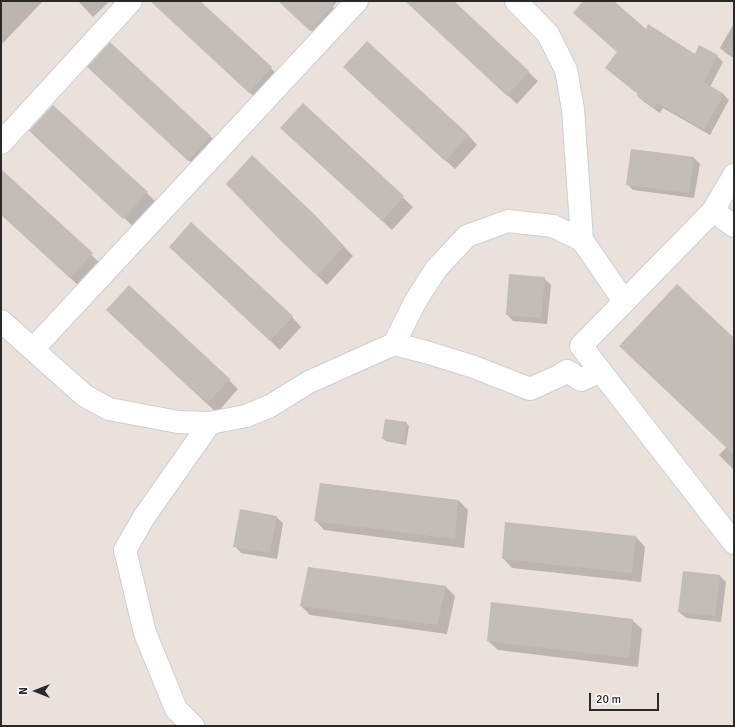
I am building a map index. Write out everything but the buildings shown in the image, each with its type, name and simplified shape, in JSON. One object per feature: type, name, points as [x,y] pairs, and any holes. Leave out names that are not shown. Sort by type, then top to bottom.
[{"type":"street","points":[[1,143],[131,1]]},
{"type":"street","points":[[32,349],[357,1]]},
{"type":"street","points":[[516,1],[548,34],[566,70],[573,109],[582,240]]},
{"type":"street","points":[[734,175],[713,211],[581,346],[734,543]]},
{"type":"street","points":[[713,211],[734,226]]},
{"type":"street","points":[[394,344],[415,302],[436,270],[467,236],[508,221],[553,226],[582,240],[624,301]]},
{"type":"street","points":[[1,320],[85,396],[110,409],[178,422],[210,423],[246,416],[270,406],[309,382],[394,344],[474,367],[530,389],[567,371],[581,380],[601,371]]},
{"type":"street","points":[[193,726],[176,709],[145,632],[125,550],[144,517],[210,423]]}]
